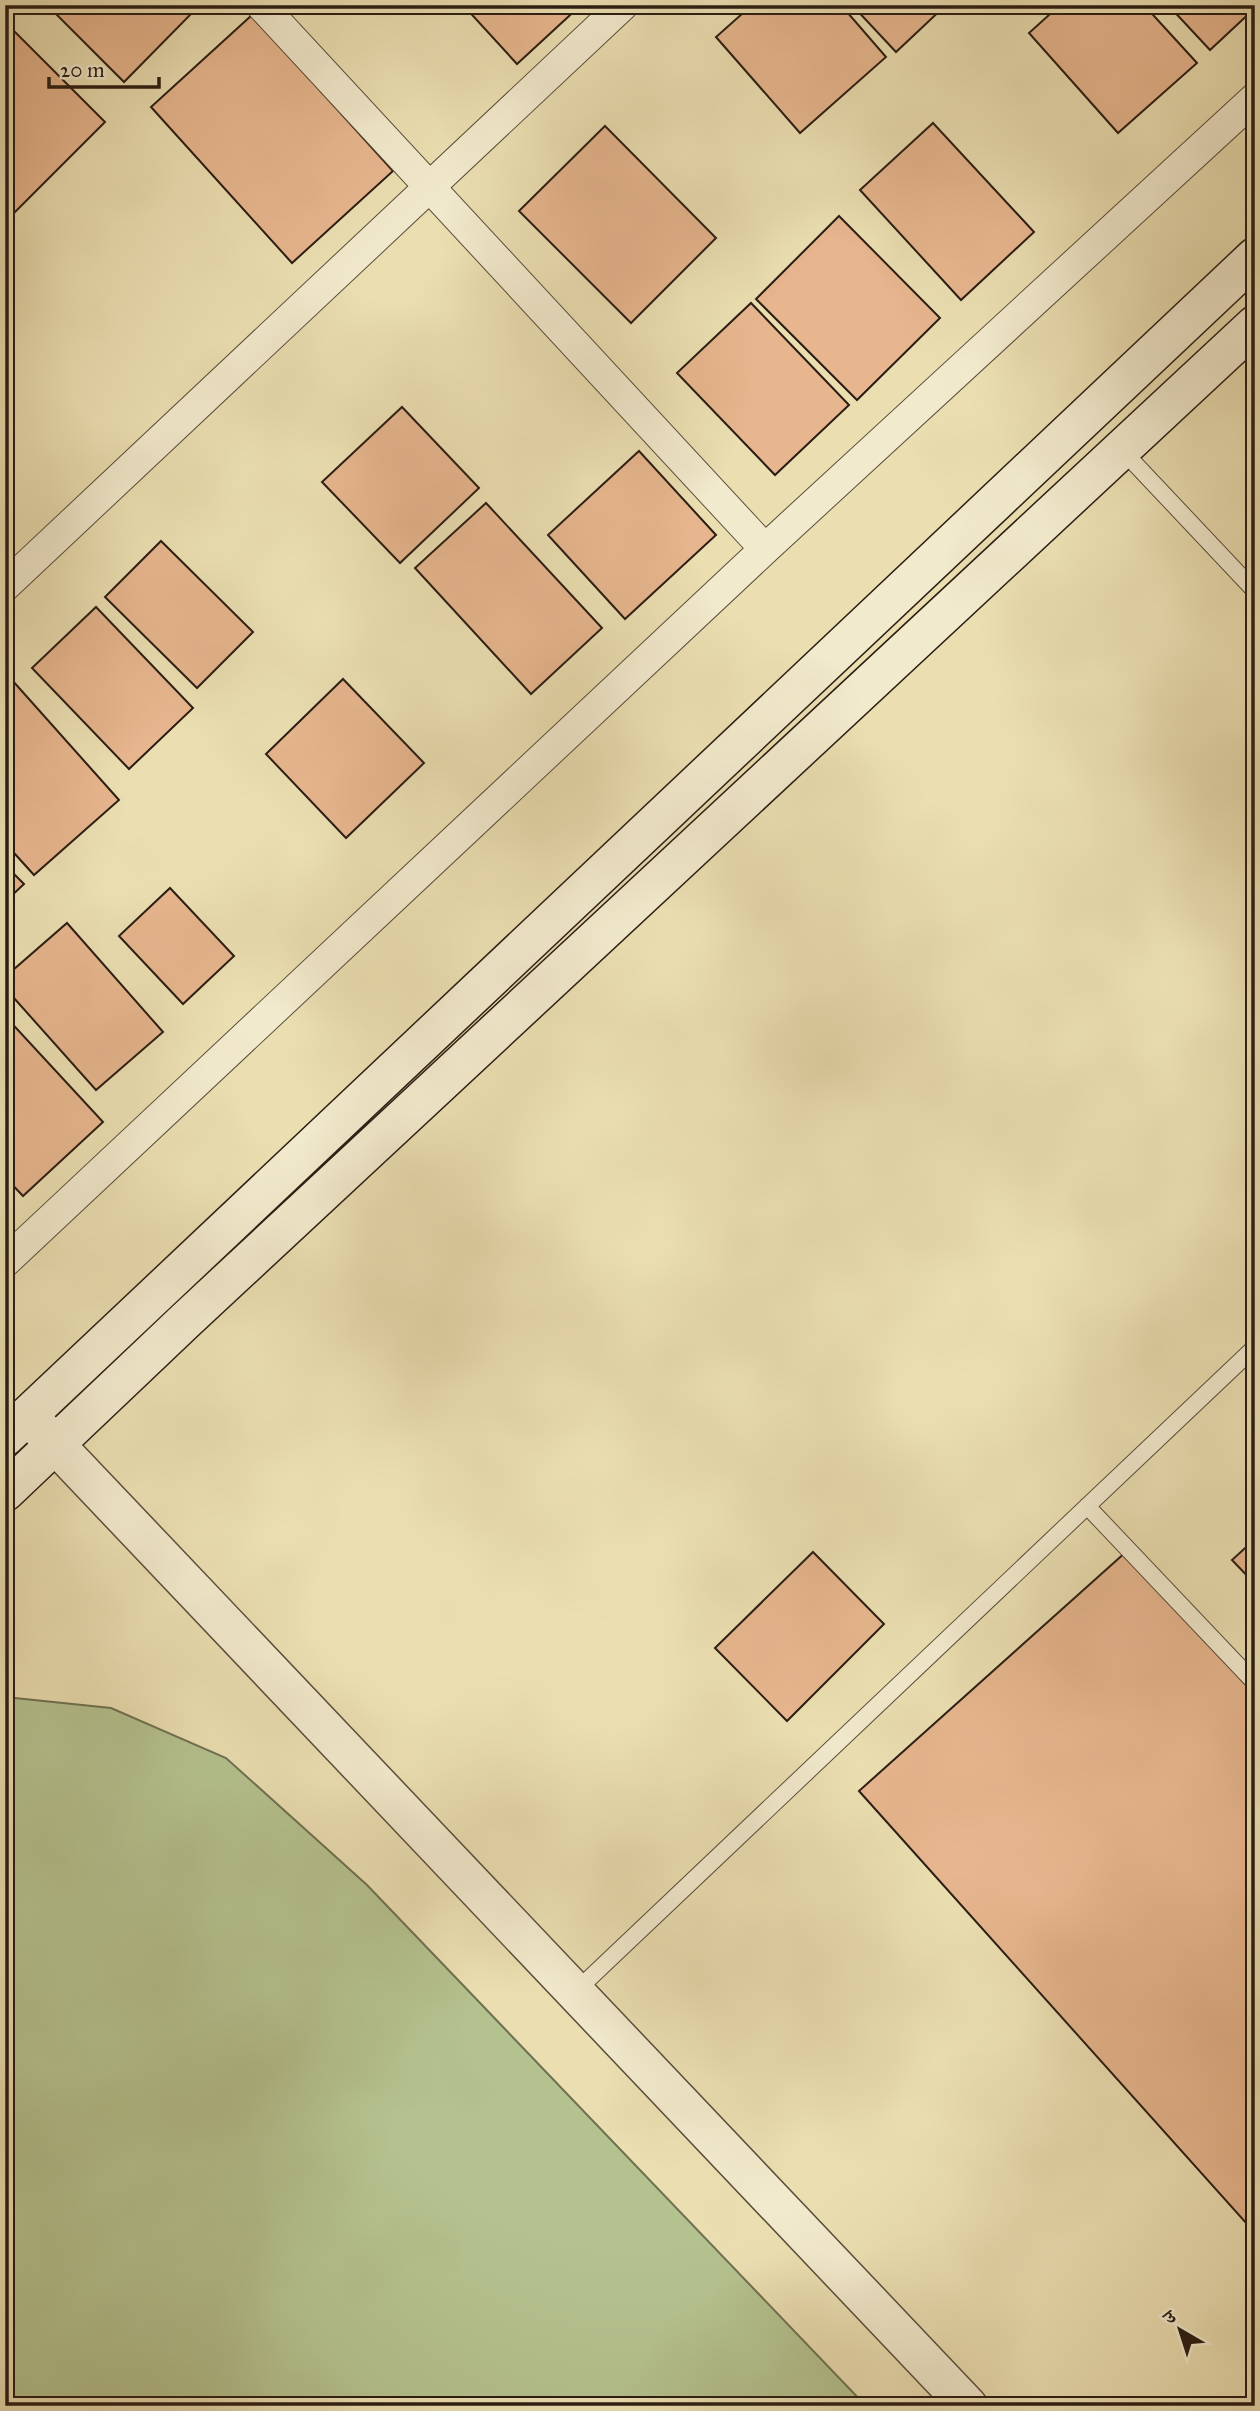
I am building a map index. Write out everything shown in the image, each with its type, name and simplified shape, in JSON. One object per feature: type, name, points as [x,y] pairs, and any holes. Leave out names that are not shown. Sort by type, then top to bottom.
[{"type":"main road","points":[[968,2406],[55,1445],[16,1427],[1255,257]]},
{"type":"main road","points":[[5,1492],[1255,324]]},
{"type":"street","points":[[261,5],[765,549]]},
{"type":"street","points":[[5,586],[622,5]]},
{"type":"street","points":[[5,1262],[765,549],[1255,98]]},
{"type":"lane","points":[[1121,449],[1255,591]]},
{"type":"lane","points":[[575,1992],[1255,1347]]},
{"type":"lane","points":[[1087,1506],[1255,1682]]},
{"type":"green space","points":[[5,1697],[111,1708],[226,1758],[367,1885],[866,2406],[5,2406]]},
{"type":"building","points":[[47,5],[181,5],[190,15],[124,82]]},
{"type":"building","points":[[463,5],[581,5],[517,64]]},
{"type":"building","points":[[752,5],[841,5],[886,57],[800,133],[716,37]]},
{"type":"building","points":[[852,5],[946,5],[896,52]]},
{"type":"building","points":[[1060,5],[1144,5],[1197,63],[1118,133],[1029,33]]},
{"type":"building","points":[[1168,5],[1255,5],[1255,8],[1210,50]]},
{"type":"building","points":[[252,15],[393,171],[292,263],[151,107]]},
{"type":"building","points":[[5,22],[105,122],[7,220],[5,219]]},
{"type":"building","points":[[933,123],[1034,232],[961,300],[860,190]]},
{"type":"building","points":[[605,126],[716,238],[631,323],[519,211]]},
{"type":"building","points":[[839,216],[940,318],[857,400],[756,299]]},
{"type":"building","points":[[751,303],[849,405],[775,475],[677,373]]},
{"type":"building","points":[[402,407],[479,488],[400,563],[322,482]]},
{"type":"building","points":[[639,451],[716,535],[625,619],[548,535]]},
{"type":"building","points":[[486,503],[602,628],[531,694],[415,568]]},
{"type":"building","points":[[161,541],[253,632],[197,688],[105,597]]},
{"type":"building","points":[[96,607],[193,708],[129,769],[32,668]]},
{"type":"building","points":[[343,679],[424,763],[346,838],[266,754]]},
{"type":"building","points":[[12,680],[119,800],[34,875],[5,843],[5,686]]},
{"type":"building","points":[[5,865],[24,884],[5,902]]},
{"type":"building","points":[[170,888],[234,956],[183,1004],[119,936]]},
{"type":"building","points":[[67,923],[163,1032],[96,1090],[5,988],[5,977]]},
{"type":"building","points":[[5,1016],[103,1122],[23,1196],[5,1177]]},
{"type":"building","points":[[1255,1539],[1255,1584],[1232,1560]]},
{"type":"building","points":[[1127,1551],[1255,1694],[1255,2233],[859,1791]]},
{"type":"building","points":[[813,1552],[884,1624],[787,1721],[715,1648]]}]
